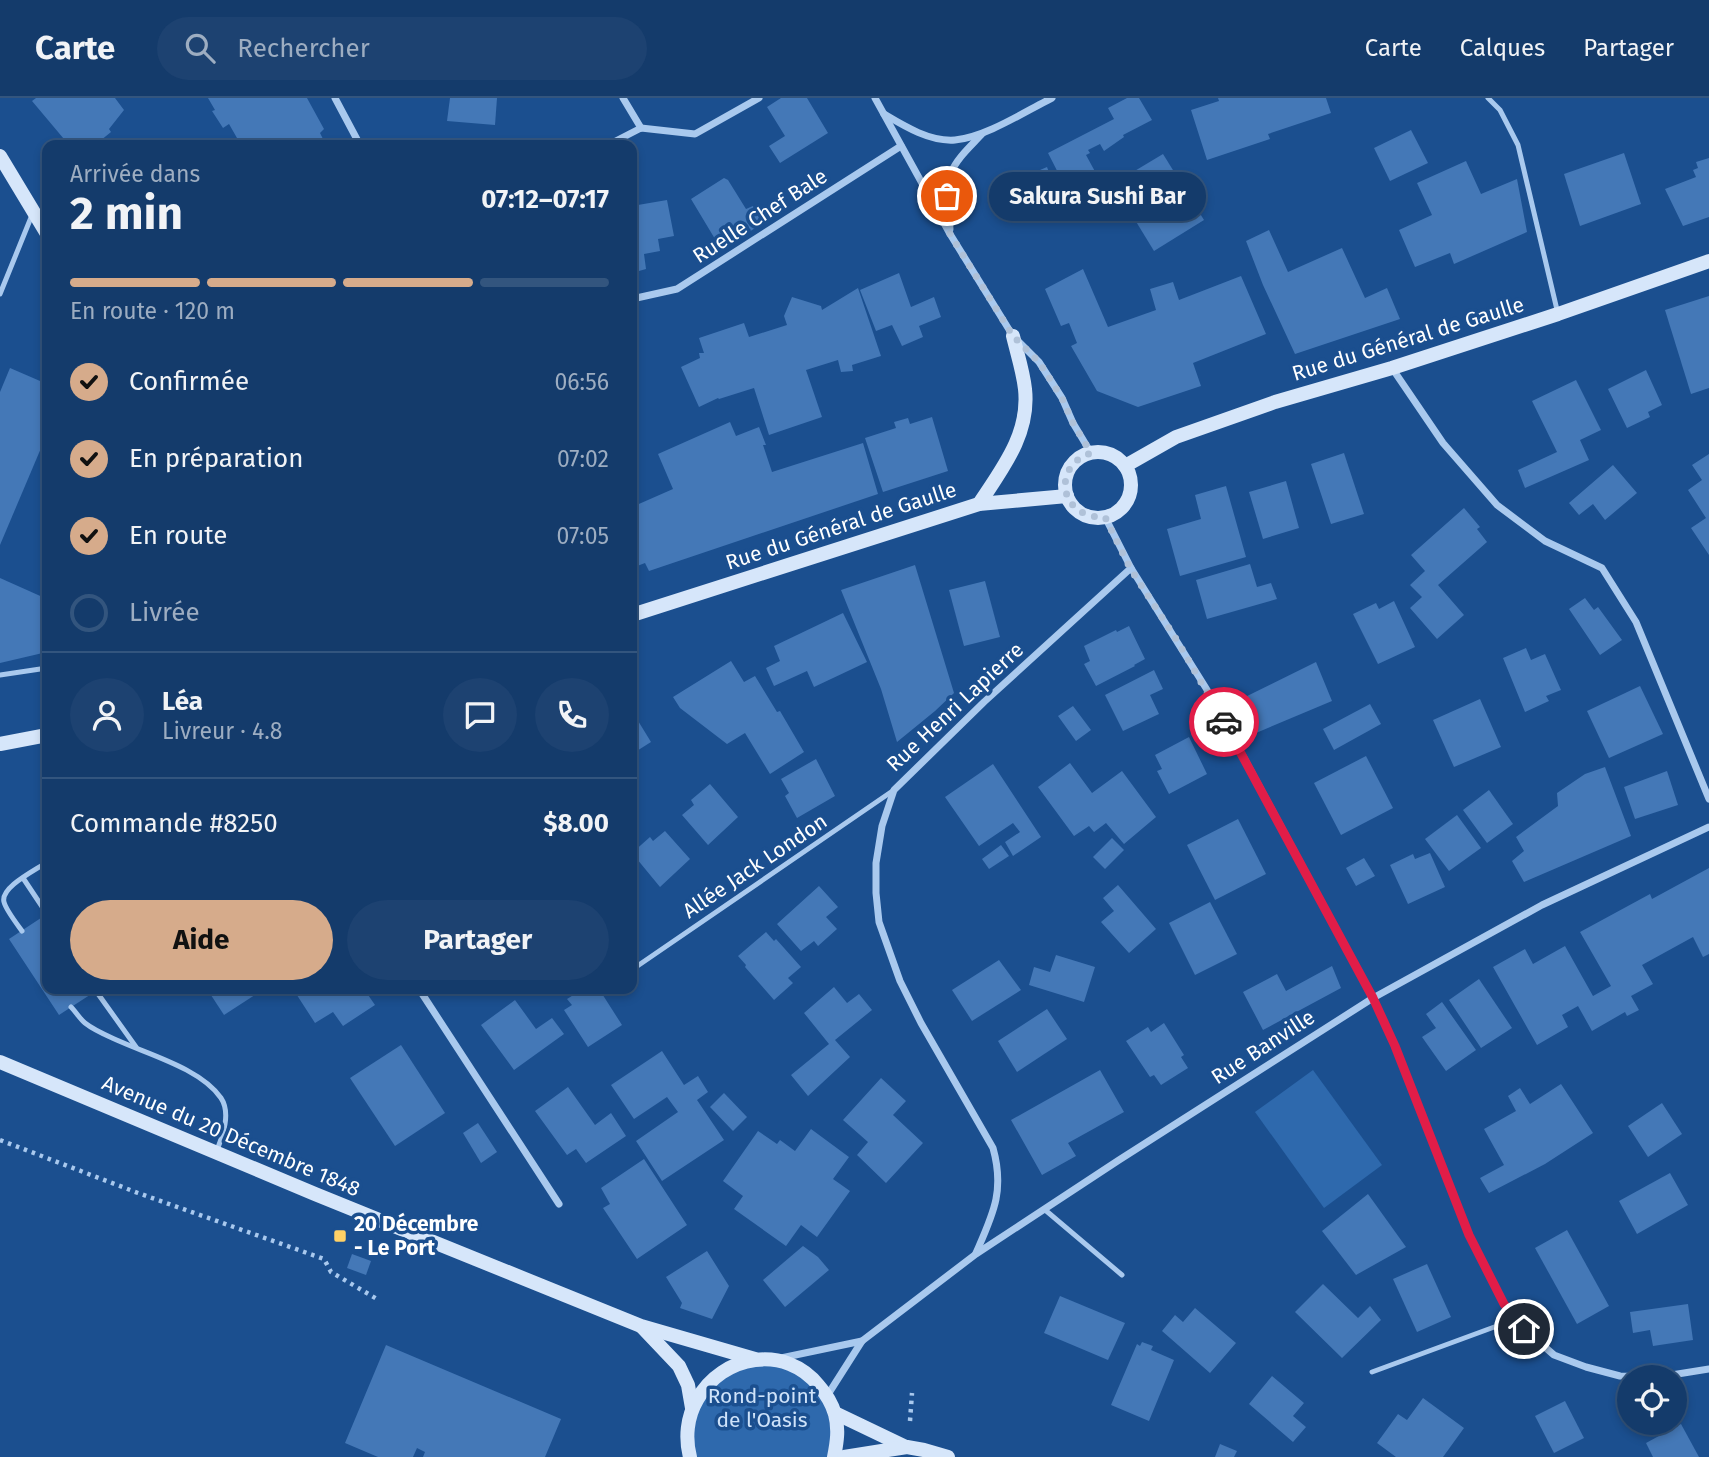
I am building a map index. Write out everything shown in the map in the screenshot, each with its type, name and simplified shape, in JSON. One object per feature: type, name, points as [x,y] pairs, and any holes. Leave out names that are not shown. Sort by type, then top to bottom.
[{"type":"main road","points":[[0,156],[42,226]]},
{"type":"main road","name":"Rue du Général de Gaulle","points":[[1125,466],[1176,437],[1275,402],[1392,368],[1709,261]]},
{"type":"main road","points":[[979,504],[1016,447],[1024,415],[1025,390],[1013,336]]},
{"type":"main road","points":[[1104,452],[1116,457],[1125,466],[1130,477],[1130,490],[1126,503],[1117,512],[1092,518],[1080,513],[1071,504],[1065,482],[1070,468],[1081,456],[1104,452]]},
{"type":"main road","name":"Rue du Général de Gaulle","points":[[637,613],[979,504],[1067,496]]},
{"type":"main road","points":[[0,744],[42,735]]},
{"type":"main road","name":"Avenue du 20 Décembre 1848","points":[[0,1062],[641,1326],[755,1359]]},
{"type":"main road","name":"Avenue du 20 Décembre 1848","points":[[641,1326],[679,1366],[688,1385],[692,1408]]},
{"type":"main road","points":[[690,1457],[687,1431],[692,1408],[703,1389],[719,1373],[738,1363],[755,1359],[774,1360],[795,1366],[813,1378],[827,1396],[835,1413],[838,1436],[834,1457]]},
{"type":"main road","points":[[835,1413],[907,1447],[948,1457]]},
{"type":"main road","points":[[844,1457],[907,1447]]},
{"type":"street","points":[[335,98],[357,140]]},
{"type":"street","points":[[623,98],[640,128]]},
{"type":"street","points":[[617,140],[640,128],[695,134],[759,98]]},
{"type":"street","points":[[875,98],[950,234],[1013,336],[1039,362],[1062,398],[1091,453]]},
{"type":"street","points":[[883,113],[912,130],[954,140],[983,133],[1052,98]]},
{"type":"street","points":[[950,234],[947,196],[950,174],[983,133]]},
{"type":"street","name":"Ruelle Chef Bale","points":[[637,298],[677,289],[901,146]]},
{"type":"street","points":[[1392,368],[1443,443],[1497,505],[1545,541],[1602,568],[1636,622],[1709,799]]},
{"type":"street","points":[[1105,517],[1130,568],[1209,694],[1373,998],[1395,1046],[1469,1235],[1504,1304],[1524,1329],[1554,1355],[1586,1367],[1620,1376],[1659,1377],[1709,1369]]},
{"type":"street","name":"Rue Henri Lapierre","points":[[976,1254],[997,1202],[998,1166],[993,1148],[900,981],[879,922],[876,863],[882,826],[894,790],[984,702],[1130,568]]},
{"type":"street","name":"Rue Banville","points":[[827,1396],[862,1341],[976,1254],[1044,1209],[1373,998],[1542,905],[1709,827]]},
{"type":"street","points":[[422,994],[559,1204]]},
{"type":"street","name":"Rue Banville","points":[[774,1360],[862,1341]]},
{"type":"lane","points":[[1488,98],[1500,110],[1518,145],[1558,314]]},
{"type":"lane","points":[[0,294],[34,212]]},
{"type":"lane","points":[[0,676],[42,668]]},
{"type":"lane","name":"Allée Jack London","points":[[637,966],[894,790]]},
{"type":"lane","points":[[22,931],[4,902],[5,894],[9,887],[42,865]]},
{"type":"lane","points":[[23,878],[42,906]]},
{"type":"lane","points":[[98,994],[137,1049]]},
{"type":"lane","points":[[71,1007],[86,1024],[201,1079],[222,1100],[226,1116],[216,1153]]},
{"type":"lane","points":[[1044,1209],[1122,1275]]},
{"type":"lane","points":[[1372,1372],[1516,1319]]},
{"type":"path","points":[[0,1140],[138,1194],[324,1259],[331,1272],[377,1299]]},
{"type":"green space","points":[[1313,1070],[1382,1165],[1324,1208],[1255,1112]]},
{"type":"green space","name":"Rond-point de l'Oasis","points":[[738,1363],[795,1368],[827,1396],[834,1457],[690,1457],[692,1408]]},
{"type":"building","points":[[36,98],[115,98],[124,110],[109,129],[111,132],[101,140],[65,140],[32,101]]},
{"type":"building","points":[[208,98],[307,98],[324,129],[320,133],[324,140],[238,140],[229,124],[223,128],[212,111],[215,110]]},
{"type":"building","points":[[450,98],[497,98],[495,125],[447,121]]},
{"type":"building","points":[[781,98],[807,98],[828,133],[780,163],[769,146],[785,136],[767,107]]},
{"type":"building","points":[[1127,98],[1139,98],[1152,120],[1123,135],[1124,137],[1104,151],[1100,144],[1088,150],[1090,153],[1086,155],[1098,177],[1094,178],[1108,198],[1086,208],[1079,196],[1072,200],[1048,153],[1114,119],[1108,108]]},
{"type":"building","points":[[1218,98],[1326,98],[1331,113],[1268,134],[1270,139],[1207,160],[1191,110],[1219,101]]},
{"type":"building","points":[[1411,130],[1428,163],[1390,181],[1374,148]]},
{"type":"building","points":[[1624,153],[1641,204],[1580,226],[1564,174]]},
{"type":"building","points":[[1163,154],[1204,220],[1154,251],[1113,184]]},
{"type":"building","points":[[1709,158],[1709,217],[1683,226],[1665,189],[1696,177],[1693,170],[1698,168],[1696,162]]},
{"type":"building","points":[[1466,161],[1481,194],[1517,179],[1527,232],[1454,264],[1450,253],[1415,267],[1399,230],[1432,215],[1417,183]]},
{"type":"building","points":[[1047,167],[1059,198],[1010,219],[998,188]]},
{"type":"building","points":[[724,178],[728,180],[746,209],[753,206],[763,223],[724,248],[721,242],[718,244],[691,199]]},
{"type":"building","points":[[667,200],[674,236],[658,239],[660,251],[644,254],[646,269],[637,272],[637,205]]},
{"type":"building","points":[[1269,230],[1288,272],[1342,248],[1365,298],[1387,288],[1400,319],[1295,354],[1246,241]]},
{"type":"building","points":[[1083,269],[1108,327],[1156,310],[1150,289],[1173,282],[1179,300],[1241,276],[1266,334],[1193,363],[1201,386],[1138,407],[1097,391],[1071,346],[1077,343],[1069,323],[1061,326],[1045,289]]},
{"type":"building","points":[[899,273],[911,307],[934,297],[941,317],[919,326],[923,337],[902,346],[892,325],[876,331],[860,290]]},
{"type":"building","points":[[858,288],[881,356],[852,365],[853,371],[841,372],[838,360],[806,370],[822,417],[769,435],[754,388],[718,398],[699,407],[681,367],[700,358],[699,353],[704,353],[699,338],[744,323],[749,337],[787,325],[784,316],[792,297],[821,306],[822,310]]},
{"type":"building","points":[[1709,296],[1709,388],[1691,394],[1665,310]]},
{"type":"building","points":[[10,368],[42,382],[42,446],[0,545],[0,392]]},
{"type":"building","points":[[1646,370],[1662,405],[1648,412],[1650,417],[1627,428],[1608,389]]},
{"type":"building","points":[[1576,380],[1601,430],[1580,440],[1589,460],[1525,488],[1518,470],[1557,452],[1532,401]]},
{"type":"building","points":[[932,417],[948,471],[883,492],[865,438],[896,428],[894,422],[908,418],[910,424]]},
{"type":"building","points":[[730,422],[736,436],[759,427],[772,472],[863,443],[878,494],[649,571],[645,563],[637,566],[637,505],[673,489],[658,454]]},
{"type":"building","points":[[1344,453],[1364,514],[1331,524],[1311,464]]},
{"type":"building","points":[[1709,454],[1709,555],[1691,528],[1706,518],[1688,490],[1702,480],[1692,465]]},
{"type":"building","points":[[1613,465],[1637,493],[1605,520],[1593,504],[1579,515],[1569,503]]},
{"type":"building","points":[[1286,481],[1299,528],[1263,539],[1249,492]]},
{"type":"building","points":[[1226,486],[1246,557],[1180,576],[1167,529],[1201,519],[1195,495]]},
{"type":"building","points":[[1464,508],[1480,527],[1477,529],[1487,542],[1438,585],[1464,615],[1437,639],[1410,608],[1422,597],[1410,585],[1425,571],[1411,555]]},
{"type":"building","points":[[1250,564],[1257,587],[1271,583],[1277,599],[1207,619],[1196,580]]},
{"type":"building","points":[[915,565],[954,693],[897,742],[881,689],[841,590]]},
{"type":"building","points":[[0,578],[42,597],[42,653],[0,663]]},
{"type":"building","points":[[985,581],[1000,637],[964,646],[949,590]]},
{"type":"building","points":[[1585,598],[1594,610],[1598,607],[1622,640],[1600,655],[1569,609]]},
{"type":"building","points":[[1394,601],[1415,647],[1378,664],[1353,614],[1376,603],[1379,609]]},
{"type":"building","points":[[843,613],[867,662],[814,687],[807,671],[774,686],[766,668],[780,661],[774,646]]},
{"type":"building","points":[[1129,626],[1145,659],[1096,686],[1084,664],[1090,661],[1084,646]]},
{"type":"building","points":[[1526,648],[1531,660],[1545,654],[1561,690],[1546,696],[1549,701],[1525,712],[1503,658]]},
{"type":"building","points":[[731,661],[744,682],[755,676],[804,752],[770,774],[745,733],[727,744],[680,708],[673,697]]},
{"type":"building","points":[[1316,662],[1332,701],[1256,733],[1239,700]]},
{"type":"building","points":[[1154,670],[1163,689],[1150,695],[1159,714],[1123,731],[1105,695]]},
{"type":"building","points":[[1640,686],[1663,734],[1609,758],[1587,711]]},
{"type":"building","points":[[1480,699],[1501,747],[1454,767],[1433,720]]},
{"type":"building","points":[[1370,704],[1381,724],[1334,750],[1323,729]]},
{"type":"building","points":[[1073,706],[1091,730],[1076,741],[1058,716]]},
{"type":"building","points":[[637,719],[651,742],[637,751]]},
{"type":"building","points":[[1189,737],[1207,774],[1169,794],[1157,771],[1162,769],[1155,755]]},
{"type":"building","points":[[1366,756],[1393,808],[1341,835],[1314,783]]},
{"type":"building","points":[[816,759],[835,796],[797,818],[785,796],[789,793],[781,779]]},
{"type":"building","points":[[1070,763],[1092,793],[1122,771],[1156,817],[1124,844],[1106,823],[1094,832],[1089,826],[1074,836],[1038,787]]},
{"type":"building","points":[[993,764],[1041,837],[1013,856],[1005,842],[1020,832],[1013,823],[979,846],[945,797]]},
{"type":"building","points":[[1605,767],[1631,836],[1524,882],[1512,861],[1524,851],[1516,837],[1558,806],[1557,793],[1585,774]]},
{"type":"building","points":[[1667,771],[1678,805],[1635,819],[1624,787]]},
{"type":"building","points":[[710,784],[738,817],[708,845],[682,815],[694,805],[691,800]]},
{"type":"building","points":[[1489,790],[1513,824],[1487,843],[1463,810]]},
{"type":"building","points":[[1457,815],[1481,848],[1449,871],[1425,839]]},
{"type":"building","points":[[1238,819],[1266,874],[1215,900],[1187,845]]},
{"type":"building","points":[[665,831],[690,859],[660,887],[637,859],[637,849],[650,837],[653,841]]},
{"type":"building","points":[[1112,838],[1124,850],[1105,869],[1093,857]]},
{"type":"building","points":[[1001,845],[1009,856],[989,869],[982,859]]},
{"type":"building","points":[[1430,853],[1445,887],[1408,904],[1390,865],[1413,854],[1415,859]]},
{"type":"building","points":[[1364,858],[1375,876],[1356,886],[1346,868]]},
{"type":"building","points":[[1709,868],[1709,954],[1703,957],[1693,937],[1642,965],[1653,984],[1631,996],[1639,1010],[1627,1016],[1625,1012],[1592,1031],[1578,1006],[1562,1015],[1568,1027],[1537,1045],[1493,967],[1525,949],[1533,964],[1565,946],[1593,996],[1611,986],[1580,932],[1650,894],[1652,899]]},
{"type":"building","points":[[1118,885],[1156,929],[1129,953],[1101,922],[1114,911],[1103,898]]},
{"type":"building","points":[[819,886],[838,907],[826,917],[837,929],[818,946],[814,941],[801,951],[777,924]]},
{"type":"building","points":[[1210,902],[1237,954],[1195,975],[1169,923]]},
{"type":"building","points":[[42,917],[42,989],[9,939]]},
{"type":"building","points":[[766,932],[774,941],[776,939],[801,967],[788,978],[793,983],[774,1000],[738,956]]},
{"type":"building","points":[[1056,955],[1095,967],[1084,1002],[1029,985],[1034,967],[1050,972]]},
{"type":"building","points":[[999,960],[1021,990],[972,1021],[952,990]]},
{"type":"building","points":[[1332,966],[1341,988],[1263,1030],[1243,992],[1277,974],[1286,991]]},
{"type":"building","points":[[1479,979],[1512,1028],[1481,1048],[1449,1000]]},
{"type":"building","points":[[834,987],[847,1003],[859,994],[872,1010],[835,1040],[850,1057],[808,1096],[791,1075],[829,1044],[804,1013]]},
{"type":"building","points":[[45,994],[91,994],[59,1015]]},
{"type":"building","points":[[210,994],[256,994],[224,1015]]},
{"type":"building","points":[[296,994],[367,994],[375,1005],[343,1026],[333,1012],[315,1023]]},
{"type":"building","points":[[575,994],[602,994],[622,1025],[588,1047],[564,1010],[572,1005],[567,999]]},
{"type":"building","points":[[515,1000],[536,1029],[552,1018],[564,1034],[514,1070],[481,1025]]},
{"type":"building","points":[[1442,1002],[1476,1050],[1446,1071],[1422,1037],[1436,1028],[1426,1014]]},
{"type":"building","points":[[1047,1009],[1067,1039],[1017,1072],[998,1041]]},
{"type":"building","points":[[1164,1023],[1184,1055],[1181,1057],[1188,1068],[1161,1085],[1154,1075],[1150,1077],[1126,1041],[1148,1027],[1151,1032]]},
{"type":"building","points":[[401,1045],[445,1113],[395,1146],[350,1078]]},
{"type":"building","points":[[662,1051],[684,1085],[698,1076],[708,1092],[697,1100],[724,1140],[662,1181],[636,1141],[678,1112],[667,1097],[634,1119],[611,1085]]},
{"type":"building","points":[[1100,1070],[1124,1112],[1068,1143],[1076,1156],[1042,1175],[1011,1120]]},
{"type":"building","points":[[881,1078],[906,1101],[893,1115],[923,1143],[886,1183],[857,1155],[868,1142],[843,1120]]},
{"type":"building","points":[[1561,1084],[1593,1133],[1545,1164],[1489,1193],[1480,1178],[1504,1165],[1484,1129],[1516,1111],[1508,1096],[1520,1088],[1530,1104]]},
{"type":"building","points":[[568,1087],[595,1125],[611,1113],[626,1136],[586,1163],[576,1149],[567,1155],[535,1111]]},
{"type":"building","points":[[724,1093],[747,1117],[733,1131],[710,1107]]},
{"type":"building","points":[[1662,1103],[1682,1134],[1648,1157],[1628,1126]]},
{"type":"building","points":[[478,1123],[497,1152],[481,1163],[463,1133]]},
{"type":"building","points":[[811,1129],[849,1157],[833,1179],[850,1191],[817,1237],[801,1225],[786,1246],[734,1209],[743,1196],[723,1181],[758,1131],[777,1144],[780,1140],[795,1151]]},
{"type":"building","points":[[644,1159],[687,1225],[637,1259],[603,1208],[610,1204],[601,1188]]},
{"type":"building","points":[[1670,1173],[1688,1205],[1637,1234],[1619,1201]]},
{"type":"building","points":[[1368,1194],[1406,1247],[1356,1275],[1322,1231]]},
{"type":"building","points":[[1567,1230],[1609,1306],[1577,1324],[1535,1248]]},
{"type":"building","points":[[803,1246],[829,1270],[785,1307],[763,1280]]},
{"type":"building","points":[[707,1251],[729,1286],[712,1319],[680,1308],[682,1303],[666,1277]]},
{"type":"building","points":[[352,1254],[371,1261],[366,1275],[347,1268]]},
{"type":"building","points":[[1427,1264],[1451,1317],[1417,1332],[1393,1279]]},
{"type":"building","points":[[1323,1284],[1358,1318],[1370,1306],[1381,1320],[1342,1358],[1295,1312]]},
{"type":"building","points":[[1060,1296],[1125,1323],[1108,1360],[1044,1333]]},
{"type":"building","points":[[1688,1304],[1693,1340],[1653,1346],[1650,1330],[1633,1333],[1630,1312]]},
{"type":"building","points":[[1195,1308],[1236,1343],[1210,1373],[1162,1331],[1175,1315],[1183,1322]]},
{"type":"building","points":[[1142,1342],[1153,1346],[1151,1350],[1174,1360],[1149,1421],[1111,1405],[1137,1344],[1140,1346]]},
{"type":"building","points":[[386,1345],[561,1419],[545,1457],[423,1457],[425,1452],[417,1448],[413,1457],[378,1457],[345,1443]]},
{"type":"building","points":[[1272,1376],[1304,1403],[1293,1416],[1306,1427],[1293,1442],[1249,1404]]},
{"type":"building","points":[[1423,1398],[1464,1428],[1443,1457],[1396,1457],[1377,1443],[1398,1414],[1407,1420]]},
{"type":"building","points":[[1565,1401],[1584,1438],[1554,1453],[1535,1416]]},
{"type":"building","points":[[1661,1435],[1687,1435],[1699,1457],[1653,1457],[1646,1443]]},
{"type":"building","points":[[1220,1444],[1237,1451],[1234,1457],[1215,1457]]},
{"type":"way so far","points":[[947,196],[950,234],[1013,336],[1039,362],[1062,398],[1091,453],[1081,456],[1070,468],[1065,482],[1071,504],[1080,513],[1092,518],[1105,517],[1130,568],[1178,642],[1224,722]]},
{"type":"place","name":"Sakura Sushi Bar","points":[[947,196]]},
{"type":"place","name":"20 Décembre - Le Port","points":[[340,1236]]},
{"type":"route","points":[[1224,722],[1373,998],[1395,1046],[1469,1235],[1504,1304],[1524,1329]]}]
